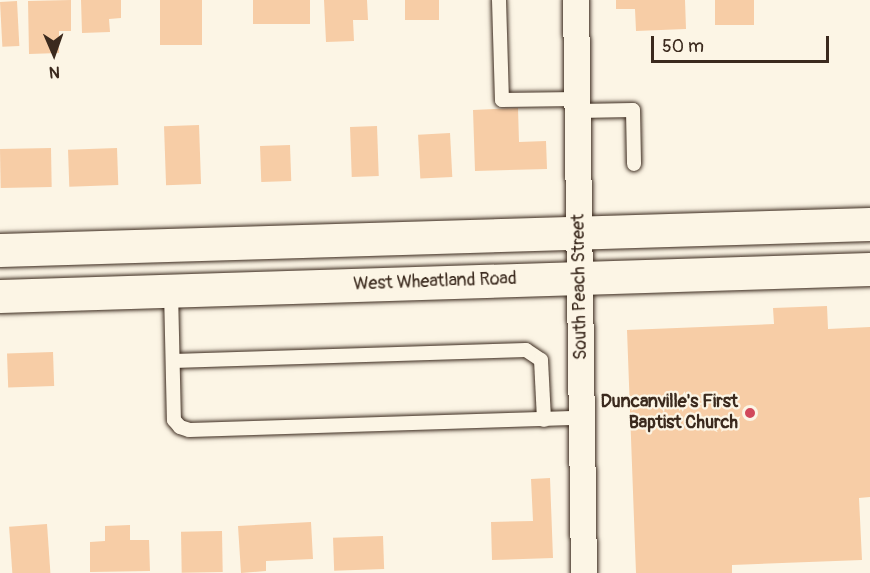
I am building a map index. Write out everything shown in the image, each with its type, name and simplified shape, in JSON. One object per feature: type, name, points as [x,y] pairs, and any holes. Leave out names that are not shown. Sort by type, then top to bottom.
[{"type":"main road","points":[[0,250],[870,224]]},
{"type":"main road","name":"West Wheatland Road","points":[[0,296],[870,269]]},
{"type":"street","name":"South Peach Street","points":[[576,0],[584,573]]},
{"type":"lane","points":[[499,0],[502,100],[633,110],[634,164]]},
{"type":"lane","points":[[171,291],[174,420],[180,427],[189,430],[581,418]]},
{"type":"lane","points":[[173,361],[526,350],[541,360],[544,420]]},
{"type":"building","points":[[71,0],[71,31],[59,31],[59,53],[29,54],[28,1]]},
{"type":"building","points":[[81,0],[121,0],[121,18],[109,19],[110,32],[82,33]]},
{"type":"building","points":[[160,0],[202,0],[202,45],[160,45]]},
{"type":"building","points":[[253,0],[310,0],[310,24],[253,24]]},
{"type":"building","points":[[324,0],[367,0],[368,20],[353,20],[354,41],[326,42]]},
{"type":"building","points":[[405,0],[439,0],[439,20],[405,20]]},
{"type":"building","points":[[616,0],[685,0],[686,29],[636,31],[635,9],[616,9]]},
{"type":"building","points":[[715,0],[754,0],[754,25],[715,25]]},
{"type":"building","points":[[17,1],[19,46],[2,47],[0,2]]},
{"type":"building","points":[[518,108],[519,142],[546,141],[547,169],[475,171],[473,110]]},
{"type":"building","points":[[199,125],[201,184],[166,185],[164,126]]},
{"type":"building","points":[[377,126],[379,176],[352,177],[350,127]]},
{"type":"building","points":[[450,133],[452,177],[420,179],[418,135]]},
{"type":"building","points":[[290,145],[291,181],[261,182],[260,146]]},
{"type":"building","points":[[51,148],[52,187],[1,188],[0,149]]},
{"type":"building","points":[[117,148],[118,185],[69,187],[68,150]]},
{"type":"building","name":"Duncanville's First Baptist Church","points":[[827,306],[828,329],[870,327],[870,497],[859,498],[862,560],[732,565],[732,573],[636,573],[627,330],[774,324],[773,308]]},
{"type":"building","points":[[53,352],[54,386],[8,388],[7,354]]},
{"type":"building","points":[[550,478],[553,558],[492,560],[491,522],[533,521],[531,479]]},
{"type":"building","points":[[311,522],[313,559],[266,561],[266,571],[241,573],[238,526]]},
{"type":"building","points":[[47,524],[50,573],[12,573],[9,527]]},
{"type":"building","points":[[130,525],[130,540],[149,540],[150,571],[90,572],[90,542],[105,541],[105,526]]},
{"type":"building","points":[[222,531],[223,572],[182,573],[181,532]]},
{"type":"building","points":[[383,536],[384,569],[334,571],[333,538]]},
{"type":"place","name":"Duncanville's First Baptist Church","points":[[750,413]]}]
